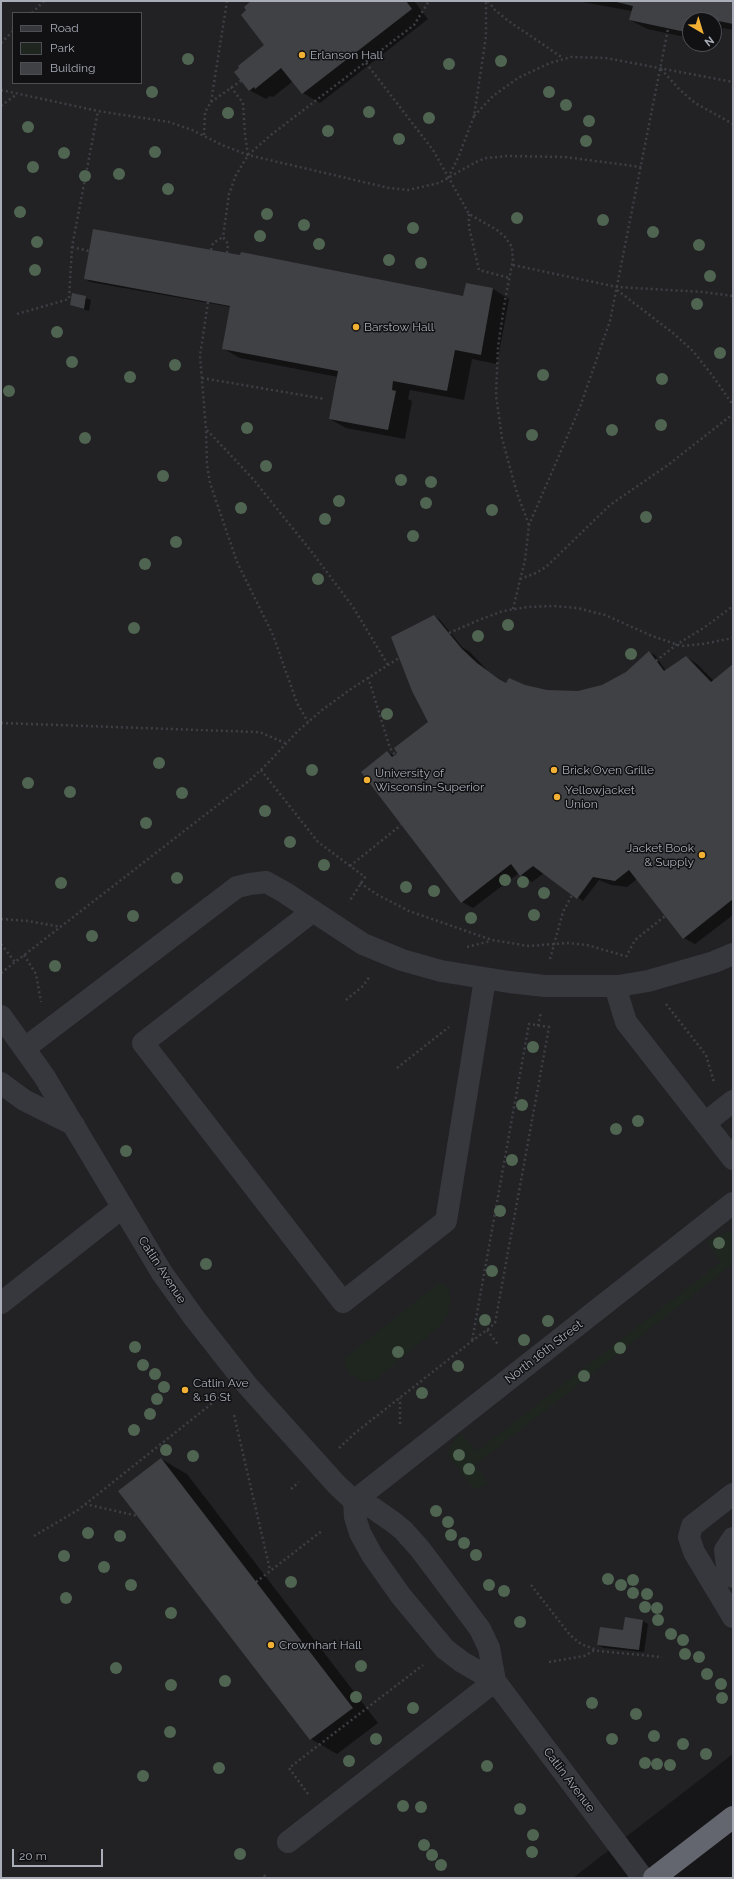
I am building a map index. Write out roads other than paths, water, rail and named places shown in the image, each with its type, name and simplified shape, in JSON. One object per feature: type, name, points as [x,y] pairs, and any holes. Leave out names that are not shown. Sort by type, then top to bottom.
[{"type":"highway","points":[[654,1878],[733,1817]]},
{"type":"street","points":[[25,1048],[237,887],[266,882],[284,892],[352,937],[384,953],[433,970],[485,979],[545,986],[618,986],[648,981],[714,962],[733,954]]},
{"type":"street","points":[[313,911],[143,1043],[343,1302],[446,1221],[485,979]]},
{"type":"street","points":[[618,986],[618,996],[626,1022],[733,1158]]},
{"type":"street","name":"Catlin Avenue","points":[[1,1016],[25,1048],[74,1125],[166,1279],[216,1347],[306,1452],[336,1484],[354,1501],[382,1514],[403,1530],[420,1549],[480,1629],[490,1653],[495,1681]]},
{"type":"street","points":[[1,1083],[24,1100],[74,1125]]},
{"type":"street","points":[[705,1123],[733,1101]]},
{"type":"street","name":"North 16th Street","points":[[354,1501],[733,1203]]},
{"type":"street","points":[[1,1303],[123,1207]]},
{"type":"street","points":[[733,1494],[692,1526],[689,1537],[694,1552],[733,1617]]},
{"type":"street","name":"Catlin Avenue","points":[[354,1501],[357,1524],[364,1542],[384,1574],[414,1614],[445,1649],[462,1662],[495,1681],[643,1878]]},
{"type":"street","points":[[733,1538],[725,1550],[727,1566],[733,1577]]},
{"type":"street","points":[[288,1842],[495,1681]]},
{"type":"place","name":"Erlanson Hall","points":[[302,55]]},
{"type":"place","name":"Barstow Hall","points":[[356,327]]},
{"type":"place","name":"Brick Oven Grille","points":[[554,770]]},
{"type":"place","name":"University of Wisconsin-Superior","points":[[367,780]]},
{"type":"place","name":"Yellowjacket Union","points":[[557,797]]},
{"type":"place","name":"Jacket Book & Supply","points":[[702,855]]},
{"type":"place","name":"Catlin Ave & 16 St","points":[[185,1390]]},
{"type":"place","name":"Crownhart Hall","points":[[271,1645]]}]
